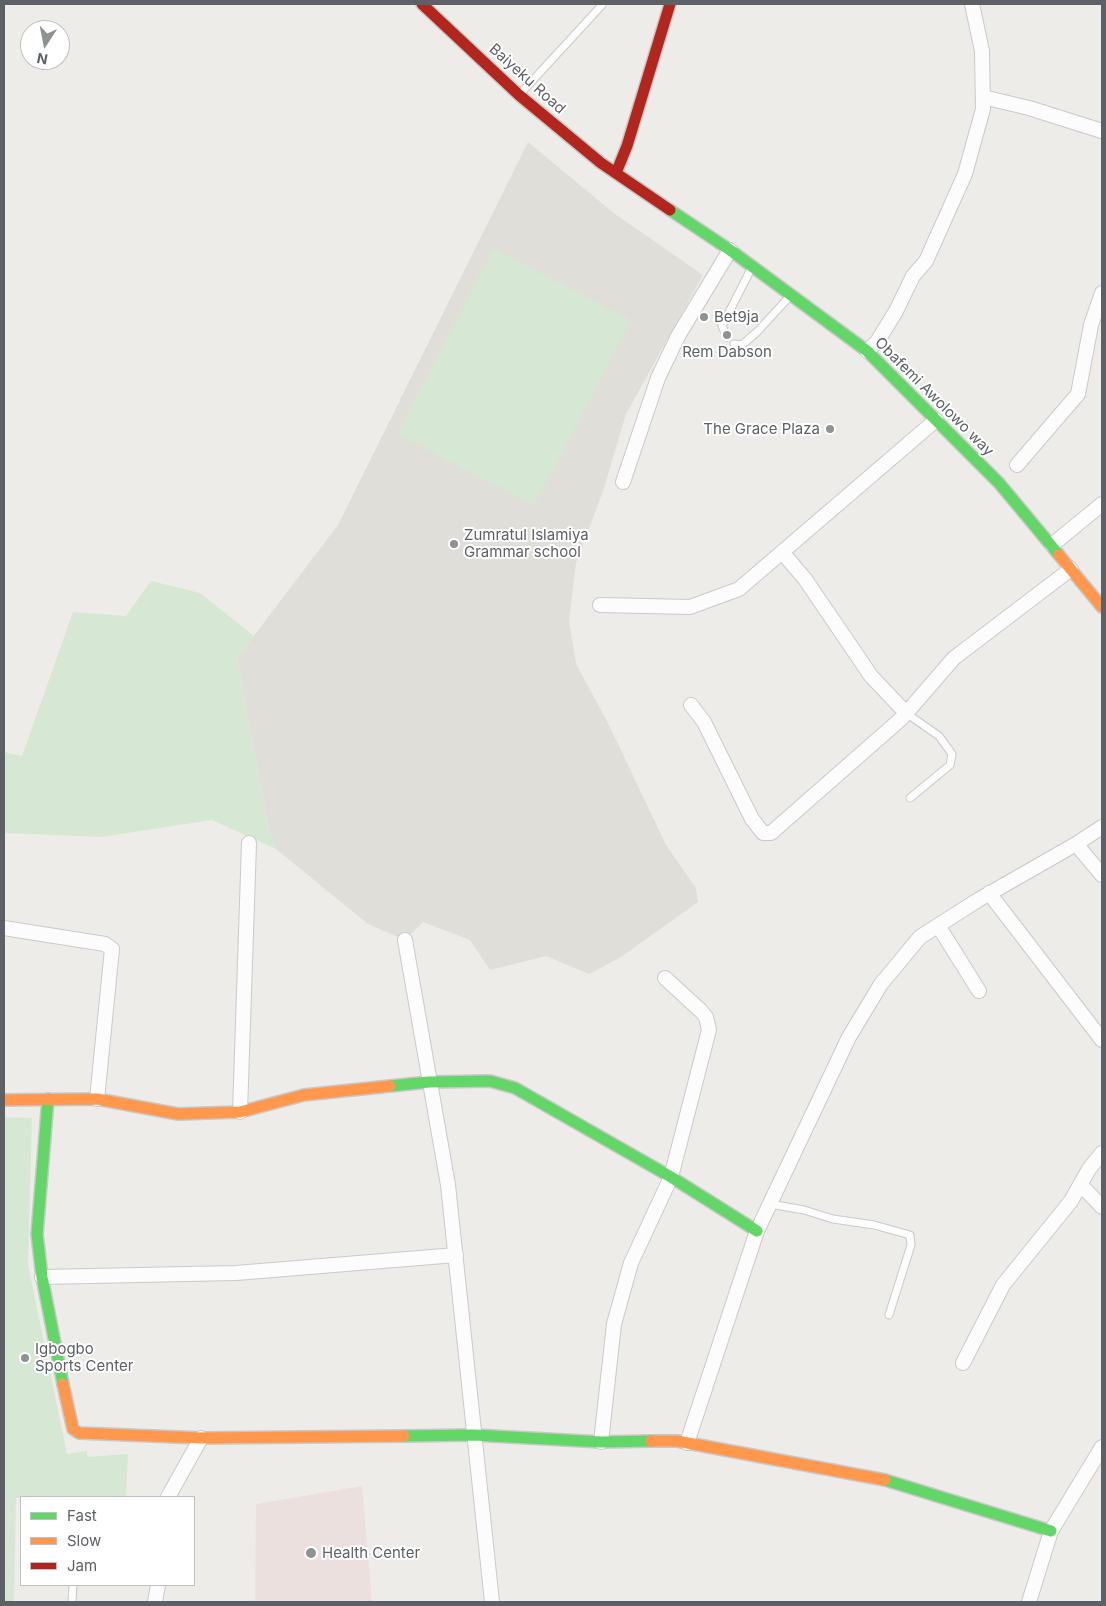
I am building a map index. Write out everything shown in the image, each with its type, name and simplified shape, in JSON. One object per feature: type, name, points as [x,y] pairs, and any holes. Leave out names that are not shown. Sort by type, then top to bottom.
[{"type":"street","name":"Baiyeku Road","points":[[422,4],[519,95],[616,173]]},
{"type":"street","points":[[616,173],[627,146],[670,4]]},
{"type":"street","points":[[867,351],[877,342],[896,311],[913,276],[926,260],[965,174],[983,109],[982,51],[972,4]]},
{"type":"street","points":[[983,97],[1029,108],[1102,131]]},
{"type":"street","name":"Obafemi Awolowo way","points":[[616,173],[730,250],[867,351],[999,483],[1102,607]]},
{"type":"street","points":[[623,482],[658,378],[678,336],[730,250]]},
{"type":"street","points":[[1017,465],[1078,394],[1091,325],[1102,293]]},
{"type":"street","points":[[600,605],[690,607],[739,589],[936,420]]},
{"type":"street","points":[[1052,545],[1102,504]]},
{"type":"street","points":[[782,552],[805,579],[871,676],[906,713]]},
{"type":"street","points":[[691,705],[704,722],[752,819],[767,834],[772,833],[906,713],[954,658],[1071,569]]},
{"type":"street","points":[[687,1443],[757,1231],[849,1037],[880,984],[920,937],[989,893],[1076,844],[1102,827]]},
{"type":"street","points":[[240,1112],[249,843]]},
{"type":"street","points":[[1076,844],[1102,875]]},
{"type":"street","points":[[989,893],[1102,1040]]},
{"type":"street","points":[[939,926],[979,991]]},
{"type":"street","points":[[4,928],[105,944],[112,949],[97,1099]]},
{"type":"street","points":[[405,940],[448,1185],[492,1602]]},
{"type":"street","points":[[601,1442],[614,1324],[631,1263],[671,1177],[709,1030],[709,1023],[701,1011],[665,978]]},
{"type":"street","points":[[4,1100],[97,1099],[178,1114],[240,1112],[304,1095],[429,1082],[490,1081],[504,1083],[671,1177],[757,1231]]},
{"type":"street","points":[[48,1099],[37,1234],[42,1277],[73,1429],[79,1433],[201,1438],[474,1435],[601,1442],[677,1441],[872,1476],[1050,1531]]},
{"type":"street","points":[[963,1363],[1003,1285],[1081,1185],[1089,1169],[1102,1153]]},
{"type":"street","points":[[1081,1185],[1102,1207]]},
{"type":"street","points":[[42,1277],[236,1273],[456,1255]]},
{"type":"street","points":[[169,1496],[201,1438]]},
{"type":"street","points":[[1029,1602],[1050,1531],[1102,1447]]},
{"type":"street","points":[[155,1602],[158,1586]]},
{"type":"lane","points":[[519,95],[602,5]]},
{"type":"lane","points":[[727,337],[722,326],[752,267]]},
{"type":"lane","points":[[734,344],[742,345],[753,336],[790,296]]},
{"type":"lane","points":[[906,713],[939,736],[952,754],[950,765],[910,798]]},
{"type":"lane","points":[[770,1204],[804,1210],[834,1219],[874,1225],[910,1235],[911,1245],[889,1315]]},
{"type":"lane","points":[[72,1602],[73,1586]]},
{"type":"shaded area","name":"Zumratul Islamiya Grammar school","points":[[528,142],[615,214],[703,275],[626,414],[603,491],[576,563],[569,621],[576,664],[607,721],[666,845],[696,888],[698,902],[621,957],[589,974],[546,956],[490,970],[470,940],[423,922],[405,940],[368,924],[276,849],[269,831],[237,658],[338,525]]},
{"type":"shaded area","name":"Health Center","points":[[362,1486],[372,1602],[255,1602],[256,1504]]},
{"type":"green space","points":[[493,249],[631,320],[535,505],[397,434]]},
{"type":"green space","points":[[151,581],[200,593],[254,636],[237,658],[269,831],[276,849],[212,820],[101,837],[4,833],[4,752],[22,756],[73,612],[126,616]]},
{"type":"green space","name":"Igbogbo Sports Center","points":[[4,1117],[32,1118],[28,1265],[67,1454],[87,1451],[87,1457],[128,1454],[126,1496],[20,1496],[20,1498],[16,1498],[14,1602],[4,1602]]},
{"type":"traffic: fast","points":[[670,210],[730,250],[867,351],[999,483],[1059,555]]},
{"type":"traffic: fast","points":[[390,1086],[429,1082],[490,1081],[515,1088],[671,1177],[757,1231]]},
{"type":"traffic: fast","points":[[48,1099],[37,1234],[42,1277],[63,1384]]},
{"type":"traffic: fast","points":[[404,1436],[474,1435],[601,1442],[651,1441]]},
{"type":"traffic: fast","points":[[885,1480],[1051,1531]]},
{"type":"traffic: slow","points":[[1059,555],[1102,607]]},
{"type":"traffic: slow","points":[[4,1100],[97,1099],[178,1114],[240,1112],[304,1095],[390,1086]]},
{"type":"traffic: slow","points":[[63,1384],[73,1429],[79,1433],[201,1438],[404,1436]]},
{"type":"traffic: slow","points":[[651,1441],[677,1441],[885,1480]]},
{"type":"traffic: jam","points":[[422,4],[519,95],[601,163],[670,210]]},
{"type":"traffic: jam","points":[[616,173],[627,146],[670,4]]},
{"type":"place","name":"Bet9ja","points":[[704,317]]},
{"type":"place","name":"Rem Dabson","points":[[727,335]]},
{"type":"place","name":"The Grace Plaza","points":[[830,429]]},
{"type":"place","name":"Zumratul Islamiya Grammar school","points":[[454,544]]},
{"type":"place","name":"Igbogbo Sports Center","points":[[25,1358]]},
{"type":"place","name":"Health Center","points":[[311,1553]]}]
